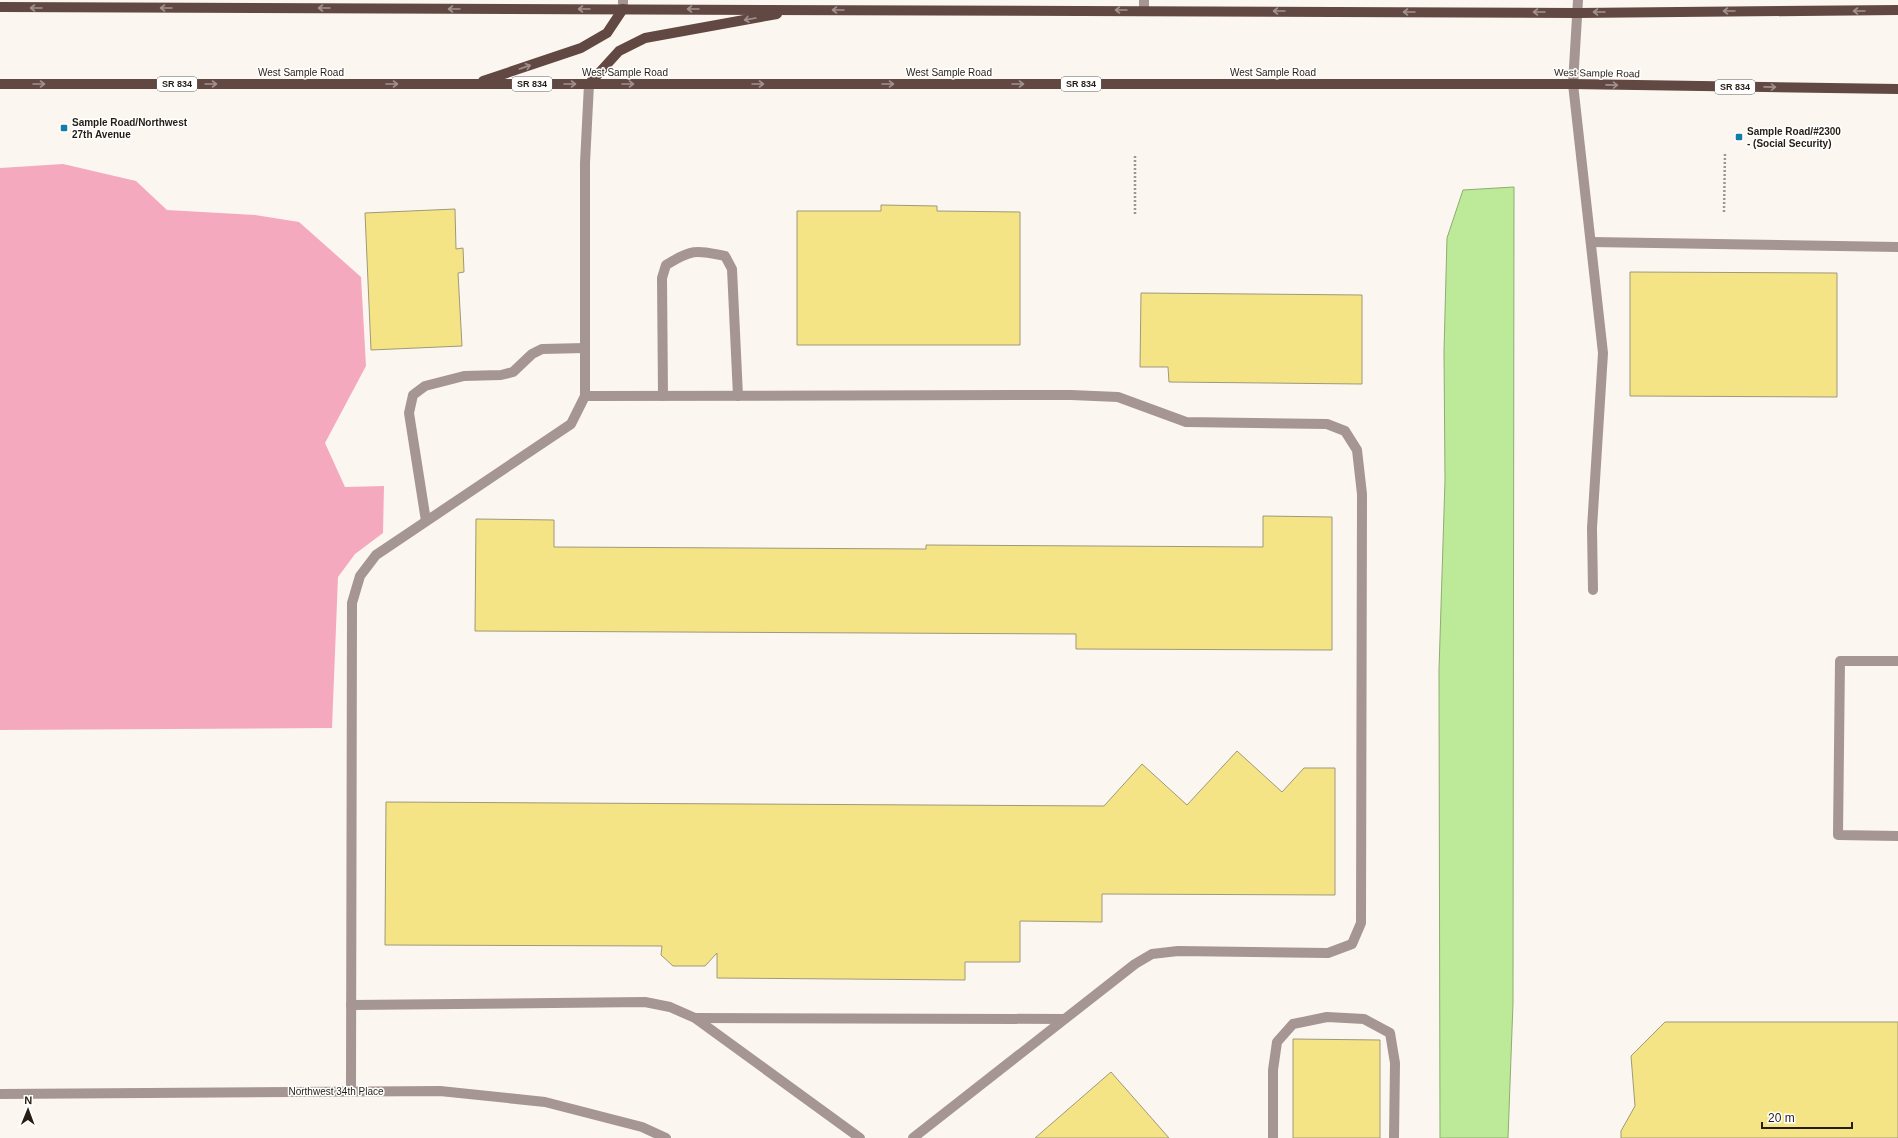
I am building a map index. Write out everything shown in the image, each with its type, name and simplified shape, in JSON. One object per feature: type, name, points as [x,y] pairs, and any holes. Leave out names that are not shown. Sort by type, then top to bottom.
[{"type":"main road","points":[[0,8],[623,4],[802,10],[1144,5],[1578,12],[1898,10]]},
{"type":"main road","points":[[475,84],[581,48],[607,33],[623,4]]},
{"type":"main road","points":[[589,84],[619,51],[645,38],[802,10]]},
{"type":"main road","name":"West Sample Road","points":[[0,84],[1573,84],[1898,89]]},
{"type":"street","points":[[1578,0],[1573,84],[1603,353],[1592,528],[1593,590]]},
{"type":"street","points":[[351,1091],[352,603],[360,576],[376,554],[570,424],[586,396],[585,163],[589,84]]},
{"type":"street","points":[[1591,242],[1898,247]]},
{"type":"street","points":[[663,396],[662,278],[666,265],[684,254],[697,250],[725,256],[732,269],[738,396]]},
{"type":"street","points":[[426,521],[409,413],[413,394],[426,386],[464,376],[500,375],[513,372],[532,354],[542,349],[585,348]]},
{"type":"street","points":[[586,396],[1071,395],[1118,397],[1186,422],[1327,424],[1345,431],[1357,450],[1362,494],[1361,922],[1352,944],[1328,953],[1178,951],[1152,954],[1135,964],[912,1138]]},
{"type":"street","points":[[1898,661],[1840,661],[1838,835],[1898,836]]},
{"type":"street","points":[[352,1005],[645,1002],[670,1007],[695,1018],[860,1138]]},
{"type":"street","points":[[1273,1138],[1274,1070],[1277,1042],[1293,1024],[1327,1017],[1364,1019],[1390,1033],[1395,1063],[1394,1138]]},
{"type":"street","points":[[695,1018],[1064,1019]]},
{"type":"street","name":"Northwest 34th Place","points":[[0,1094],[440,1091],[545,1102],[642,1127],[666,1138]]},
{"type":"path","points":[[1724,212],[1725,153]]},
{"type":"path","points":[[1135,155],[1135,214]]},
{"type":"shaded area","points":[[63,164],[136,181],[167,210],[255,215],[299,222],[361,277],[366,366],[325,443],[345,487],[384,486],[383,533],[355,554],[338,577],[332,728],[0,730],[0,168]]},
{"type":"shaded area","points":[[1514,187],[1513,1003],[1508,1138],[1440,1138],[1439,670],[1445,480],[1444,351],[1447,238],[1463,190]]},
{"type":"building","points":[[881,205],[937,206],[937,211],[1020,212],[1020,345],[797,345],[797,211],[881,211]]},
{"type":"building","points":[[455,209],[456,249],[463,248],[464,272],[458,273],[462,346],[371,350],[365,213]]},
{"type":"building","points":[[1630,272],[1837,273],[1837,397],[1630,396]]},
{"type":"building","points":[[1141,293],[1362,295],[1362,384],[1169,382],[1168,367],[1140,367]]},
{"type":"building","points":[[1263,516],[1332,517],[1332,650],[1076,649],[1076,634],[475,631],[476,519],[554,520],[554,547],[926,549],[926,545],[1263,547]]},
{"type":"building","points":[[1237,751],[1282,792],[1304,768],[1335,768],[1335,895],[1102,894],[1102,922],[1020,921],[1020,962],[965,962],[965,980],[717,978],[717,953],[705,966],[673,966],[661,955],[662,946],[385,945],[386,802],[1104,806],[1142,764],[1187,805]]},
{"type":"building","points":[[1665,1022],[1898,1022],[1898,1138],[1621,1138],[1621,1131],[1635,1106],[1631,1056]]},
{"type":"building","points":[[1293,1039],[1380,1040],[1380,1138],[1293,1138]]},
{"type":"building","points":[[1111,1072],[1169,1138],[1035,1138]]},
{"type":"place","name":"Sample Road/Northwest 27th Avenue","points":[[64,128]]},
{"type":"place","name":"Sample Road/#2300 - (Social Security)","points":[[1739,137]]}]
